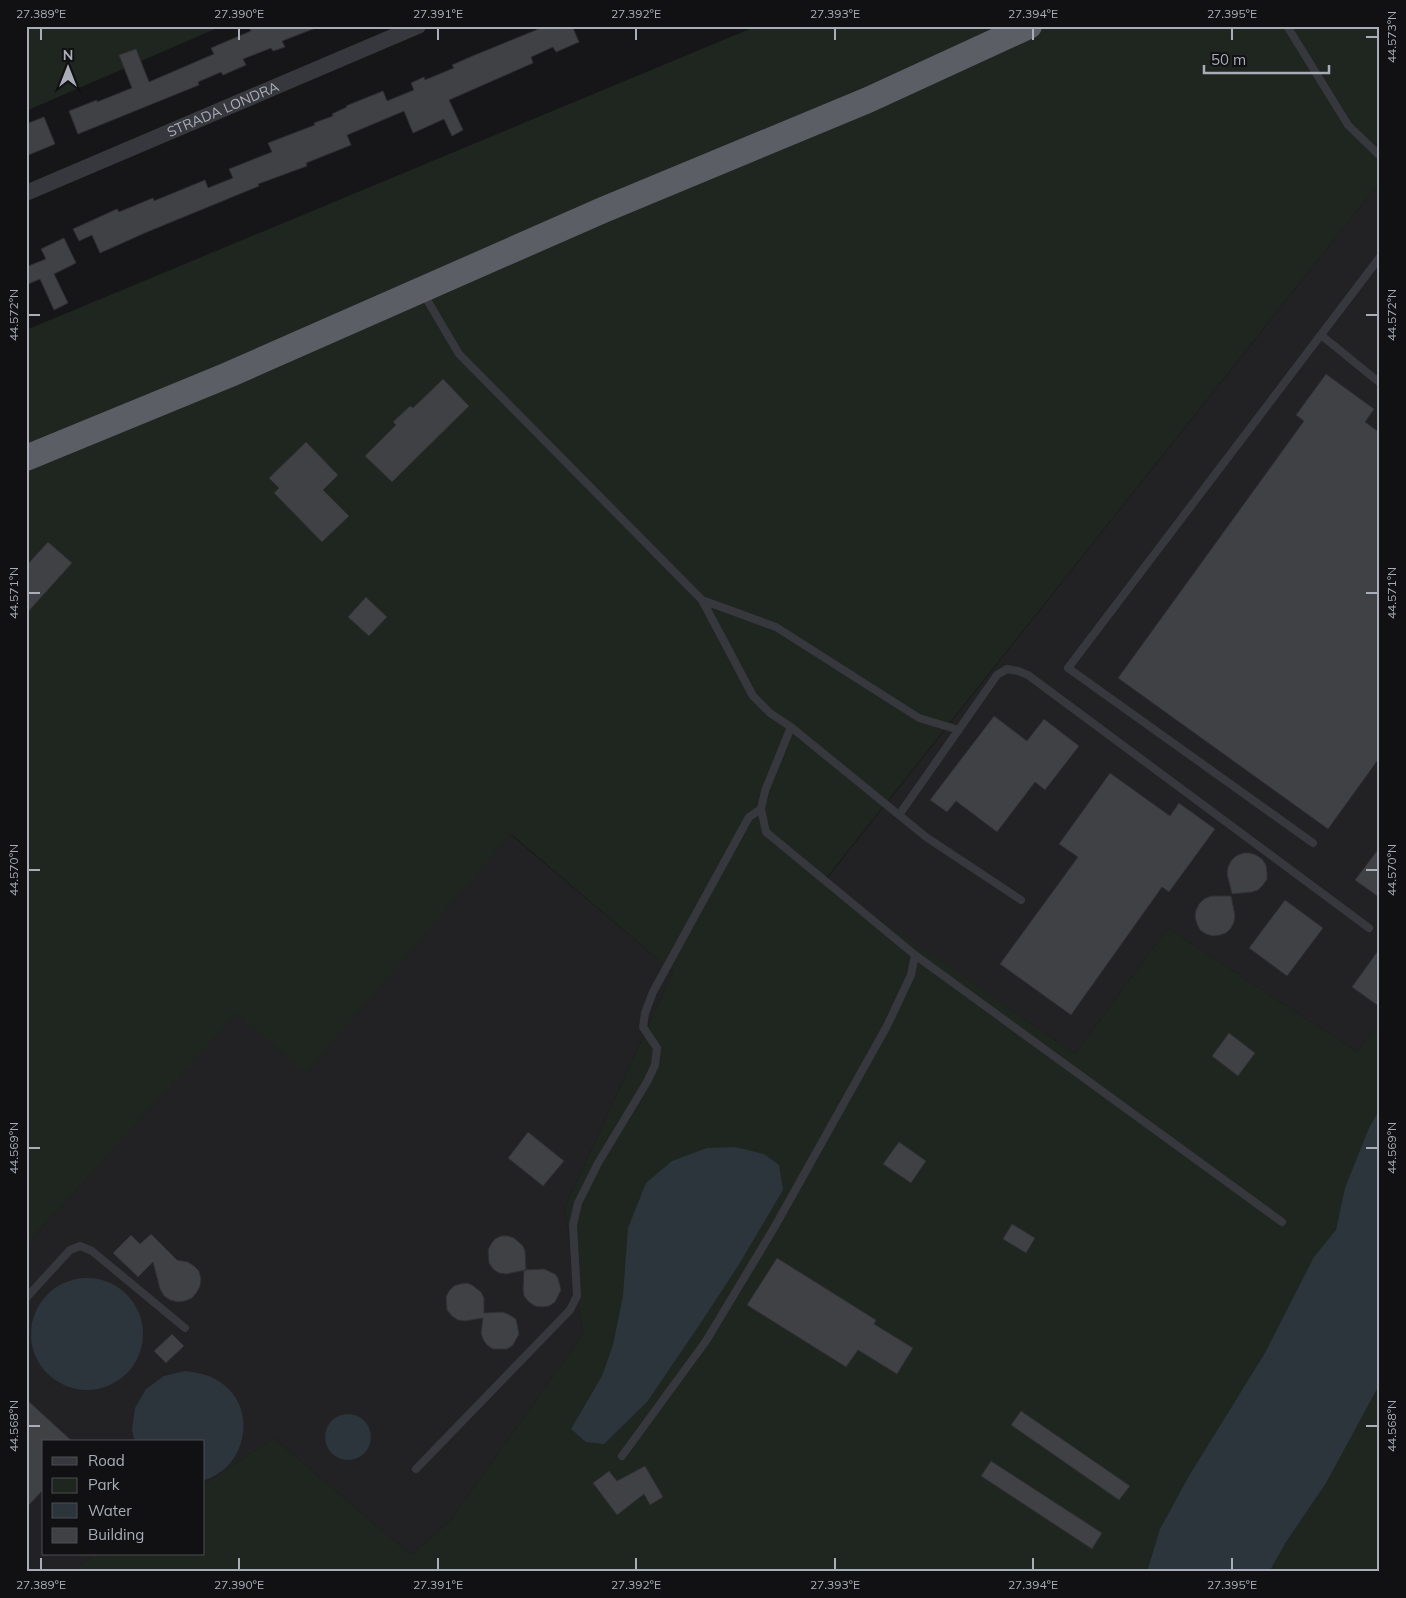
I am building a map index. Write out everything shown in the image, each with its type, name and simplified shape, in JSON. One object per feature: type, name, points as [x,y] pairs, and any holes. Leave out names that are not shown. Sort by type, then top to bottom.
[{"type":"highway","points":[[26,458],[228,375],[603,210],[868,100],[1029,26]]},
{"type":"street","name":"STRADA LONDRA","points":[[26,192],[418,26]]},
{"type":"lane","points":[[1287,26],[1348,125],[1380,156]]},
{"type":"lane","points":[[1313,843],[1068,668],[1380,257]]},
{"type":"lane","points":[[420,290],[459,354],[702,600],[753,696],[770,713],[791,726],[926,837],[1021,900]]},
{"type":"lane","points":[[1320,335],[1380,383]]},
{"type":"lane","points":[[702,600],[776,627],[919,718],[959,730]]},
{"type":"lane","points":[[900,815],[996,676],[1007,668],[1028,676],[1369,928]]},
{"type":"lane","points":[[791,726],[761,809],[766,832],[915,954],[1282,1222]]},
{"type":"lane","points":[[416,1469],[570,1310],[576,1296],[573,1225],[578,1203],[598,1163],[647,1082],[655,1064],[657,1048],[643,1027],[645,1013],[653,992],[749,817],[761,809]]},
{"type":"lane","points":[[622,1456],[706,1341],[774,1228],[887,1026],[911,975],[915,954]]},
{"type":"lane","points":[[26,1298],[70,1250],[80,1246],[92,1251],[185,1328]]},
{"type":"shaded area","points":[[1380,182],[1380,1022],[1357,1052],[1168,928],[1075,1054],[824,882]]},
{"type":"shaded area","points":[[510,834],[673,972],[565,1207],[583,1334],[450,1521],[411,1555],[274,1438],[205,1483],[205,1440],[42,1440],[42,1556],[93,1556],[69,1572],[26,1572],[26,1245],[237,1012],[306,1072]]},
{"type":"green space","points":[[26,26],[222,26],[26,111]]},
{"type":"green space","points":[[757,26],[1380,26],[1380,182],[824,881],[1075,1054],[1168,928],[1357,1052],[1380,1022],[1380,1572],[69,1572],[93,1556],[205,1556],[205,1483],[274,1438],[411,1555],[450,1521],[583,1334],[565,1207],[673,972],[511,834],[306,1073],[237,1013],[26,1245],[26,330]]},
{"type":"water","points":[[1380,1109],[1380,1384],[1326,1483],[1286,1542],[1269,1572],[1147,1572],[1160,1529],[1189,1476],[1265,1353],[1314,1257],[1336,1230],[1345,1188],[1369,1128]]},
{"type":"water","points":[[735,1147],[764,1154],[779,1165],[783,1190],[738,1266],[647,1402],[604,1444],[586,1442],[571,1429],[602,1376],[613,1345],[623,1296],[628,1228],[646,1183],[672,1161],[707,1148]]},
{"type":"water","points":[[87,1278],[108,1282],[126,1295],[139,1313],[143,1334],[139,1355],[126,1373],[108,1386],[87,1390],[66,1386],[48,1373],[35,1355],[31,1334],[35,1313],[48,1295],[66,1282]]},
{"type":"water","points":[[185,1371],[206,1375],[224,1385],[235,1396],[241,1409],[242,1438],[237,1452],[229,1464],[218,1474],[205,1480],[205,1440],[134,1440],[132,1430],[135,1408],[146,1389],[164,1376]]},
{"type":"water","points":[[343,1414],[353,1414],[365,1420],[370,1428],[370,1446],[365,1454],[357,1459],[343,1460],[335,1457],[328,1450],[325,1442],[325,1432],[328,1424],[335,1417]]},
{"type":"building","points":[[257,26],[318,27],[282,41],[285,47],[273,51],[271,48],[243,59],[246,65],[223,75],[221,72],[198,82],[199,85],[78,134],[69,111],[132,88],[119,55],[136,49],[149,82],[214,54],[211,48],[251,31],[250,29]]},
{"type":"building","points":[[546,26],[572,26],[579,42],[556,52],[553,47],[531,57],[533,63],[449,100],[463,130],[452,136],[444,119],[413,133],[404,111],[347,135],[351,145],[306,163],[307,166],[258,184],[259,186],[100,253],[92,235],[79,241],[73,229],[117,209],[119,212],[153,198],[154,201],[205,180],[208,188],[233,178],[229,169],[272,152],[268,143],[315,125],[314,123],[333,116],[332,114],[346,106],[383,91],[387,101],[414,90],[411,83],[424,77],[425,80],[454,68],[452,65]]},
{"type":"building","points":[[44,117],[55,144],[26,156],[26,124]]},
{"type":"building","points":[[64,238],[76,263],[54,274],[68,303],[54,310],[40,279],[26,285],[26,267],[46,259],[41,249]]},
{"type":"building","points":[[1326,374],[1374,409],[1365,422],[1380,433],[1380,757],[1328,829],[1118,678],[1304,421],[1296,415]]},
{"type":"building","points":[[443,379],[469,406],[392,482],[365,456],[396,425],[393,422],[410,406],[413,408]]},
{"type":"building","points":[[306,442],[338,475],[323,490],[349,516],[322,542],[274,493],[279,488],[269,478]]},
{"type":"building","points":[[48,542],[72,563],[26,614],[26,566]]},
{"type":"building","points":[[366,597],[387,617],[369,636],[348,617]]},
{"type":"building","points":[[994,716],[1027,741],[1044,719],[1079,746],[1045,790],[1035,782],[997,832],[956,801],[947,812],[930,800]]},
{"type":"building","points":[[1110,773],[1170,816],[1179,803],[1215,829],[1169,892],[1162,887],[1071,1015],[1000,964],[1078,857],[1059,844]]},
{"type":"building","points":[[1380,847],[1380,898],[1355,880]]},
{"type":"building","points":[[1250,853],[1262,859],[1266,865],[1267,879],[1258,890],[1232,894],[1227,874],[1228,867],[1236,856]]},
{"type":"building","points":[[1211,896],[1231,896],[1235,915],[1231,928],[1226,933],[1213,936],[1200,930],[1195,917],[1199,904]]},
{"type":"building","points":[[1285,900],[1323,928],[1287,976],[1249,948]]},
{"type":"building","points":[[1380,948],[1380,1007],[1352,987]]},
{"type":"building","points":[[1229,1033],[1255,1053],[1238,1076],[1212,1056]]},
{"type":"building","points":[[528,1132],[564,1161],[543,1186],[508,1158]]},
{"type":"building","points":[[899,1142],[926,1161],[911,1183],[883,1164]]},
{"type":"building","points":[[1012,1224],[1035,1238],[1026,1253],[1003,1239]]},
{"type":"building","points":[[151,1234],[177,1260],[188,1262],[199,1271],[200,1286],[192,1298],[178,1302],[170,1300],[164,1296],[160,1289],[153,1262],[138,1277],[113,1253],[131,1235],[140,1244]]},
{"type":"building","points":[[501,1236],[514,1238],[523,1246],[526,1270],[506,1274],[499,1273],[493,1269],[489,1263],[488,1250],[495,1239]]},
{"type":"building","points":[[777,1258],[876,1320],[874,1324],[913,1348],[897,1374],[858,1350],[846,1367],[747,1305]]},
{"type":"building","points":[[544,1269],[555,1274],[561,1290],[555,1302],[549,1306],[535,1306],[524,1296],[524,1270]]},
{"type":"building","points":[[467,1283],[481,1292],[484,1298],[484,1313],[502,1312],[516,1319],[519,1334],[513,1345],[507,1349],[493,1349],[487,1345],[481,1333],[483,1318],[465,1321],[458,1320],[447,1310],[446,1297],[449,1291],[454,1286]]},
{"type":"building","points":[[172,1334],[184,1346],[166,1363],[154,1351]]},
{"type":"building","points":[[26,1399],[71,1440],[42,1440],[42,1491],[26,1508]]},
{"type":"building","points":[[1021,1411],[1130,1486],[1119,1500],[1011,1425]]},
{"type":"building","points":[[991,1461],[1102,1533],[1092,1549],[981,1476]]},
{"type":"building","points":[[645,1466],[663,1497],[650,1505],[644,1494],[617,1515],[593,1483],[609,1471],[617,1481]]}]
